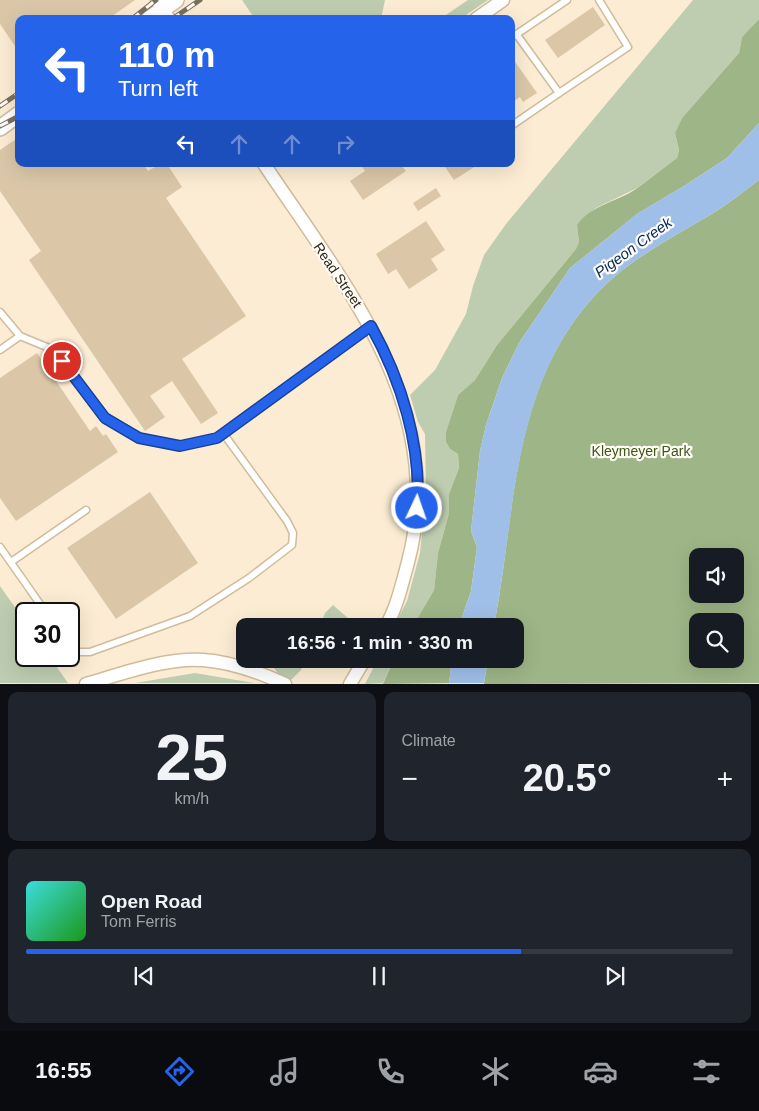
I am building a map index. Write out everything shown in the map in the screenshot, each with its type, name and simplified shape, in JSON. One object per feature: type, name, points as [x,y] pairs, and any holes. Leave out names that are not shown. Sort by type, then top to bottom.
[{"type":"street","points":[[163,9],[176,0]]},
{"type":"street","points":[[482,15],[504,0]]},
{"type":"street","points":[[0,127],[15,117]]},
{"type":"street","name":"Read Street","points":[[266,167],[371,326],[389,364],[410,424],[418,480],[416,522],[409,556],[390,618]]},
{"type":"street","points":[[86,684],[156,665],[202,660],[248,669],[285,684]]},
{"type":"street","points":[[348,682],[358,668]]},
{"type":"lane","points":[[515,35],[567,0]]},
{"type":"lane","points":[[515,123],[628,47],[599,0]]},
{"type":"lane","points":[[515,37],[559,93]]},
{"type":"lane","points":[[0,312],[20,336],[54,350],[105,418],[139,438],[180,446],[217,438],[371,326]]},
{"type":"lane","points":[[0,350],[20,336]]},
{"type":"lane","points":[[80,652],[90,652],[190,616],[249,578],[292,545],[293,533],[287,521],[223,434]]},
{"type":"lane","points":[[11,562],[86,510]]},
{"type":"lane","points":[[0,547],[39,602]]},
{"type":"green space","points":[[242,0],[385,0],[382,15],[252,15]]},
{"type":"green space","points":[[468,0],[488,0],[466,15],[446,15]]},
{"type":"green space","points":[[693,0],[759,0],[759,19],[742,37],[739,53],[682,118],[675,133],[679,150],[677,158],[637,188],[596,208],[577,225],[579,242],[576,249],[497,345],[475,380],[458,395],[446,432],[446,442],[450,449],[458,454],[459,468],[449,494],[449,513],[438,553],[434,590],[418,618],[398,618],[407,601],[420,553],[426,494],[425,434],[418,422],[410,395],[435,370],[466,314],[484,255],[506,224]]},
{"type":"green space","points":[[759,19],[759,123],[727,158],[637,214],[570,268],[519,343],[502,378],[486,425],[480,451],[471,531],[477,547],[471,591],[462,618],[418,618],[434,590],[438,553],[449,513],[449,494],[459,468],[458,454],[450,449],[446,442],[446,432],[458,395],[475,380],[497,345],[576,249],[579,242],[577,225],[583,218],[597,208],[636,189],[677,158],[679,150],[675,133],[682,118],[739,53],[742,37]]},
{"type":"green space","name":"Kleymeyer Park","points":[[759,180],[759,683],[484,684],[487,668],[524,668],[524,618],[495,618],[522,447],[534,404],[550,362],[573,323],[603,287],[615,276],[641,257],[729,203]]},
{"type":"green space","points":[[0,586],[15,607],[15,667],[57,667],[68,683],[0,683]]},
{"type":"green space","points":[[333,605],[348,618],[323,618],[325,613]]},
{"type":"green space","points":[[274,668],[302,668],[290,681],[280,676]]},
{"type":"green space","points":[[373,668],[390,668],[383,683],[365,684]]},
{"type":"green space","points":[[390,668],[451,668],[449,683],[383,684]]},
{"type":"green space","points":[[195,673],[254,683],[135,683]]},
{"type":"water","name":"Pigeon Creek","points":[[759,123],[759,180],[716,211],[654,248],[615,276],[603,287],[573,323],[550,362],[534,404],[523,447],[514,491],[495,618],[462,618],[471,591],[477,547],[471,531],[480,451],[486,425],[502,378],[519,343],[570,268],[637,214],[727,158]]},
{"type":"water","points":[[451,668],[486,668],[484,683],[449,683]]},
{"type":"building","points":[[0,0],[135,0],[114,15],[15,15],[15,46],[0,24]]},
{"type":"building","points":[[593,7],[605,25],[558,58],[545,40]]},
{"type":"building","points":[[515,62],[537,93],[523,102],[520,97],[515,100]]},
{"type":"building","points":[[15,140],[15,167],[145,167],[148,171],[155,167],[169,167],[182,187],[166,198],[246,316],[182,359],[218,413],[201,424],[172,381],[150,396],[165,417],[145,431],[29,260],[41,251],[0,191],[0,150]]},
{"type":"building","points":[[362,167],[403,167],[406,171],[363,200],[350,181],[365,171]]},
{"type":"building","points":[[445,167],[474,167],[454,180]]},
{"type":"building","points":[[436,188],[441,196],[418,211],[413,203]]},
{"type":"building","points":[[426,221],[445,250],[431,259],[438,270],[409,289],[396,269],[388,274],[376,254]]},
{"type":"building","points":[[37,353],[90,431],[96,426],[103,436],[106,434],[118,452],[16,521],[0,498],[0,378]]},
{"type":"building","points":[[150,492],[198,563],[116,619],[67,548]]},
{"type":"railway","points":[[137,15],[156,0]]},
{"type":"railway","points":[[178,15],[200,0]]},
{"type":"railway","points":[[0,106],[15,96]]},
{"type":"railway","points":[[0,126],[15,118]]},
{"type":"route","points":[[62,361],[105,418],[139,438],[180,446],[217,438],[371,326],[389,364],[410,424],[418,480],[417,508]]}]
